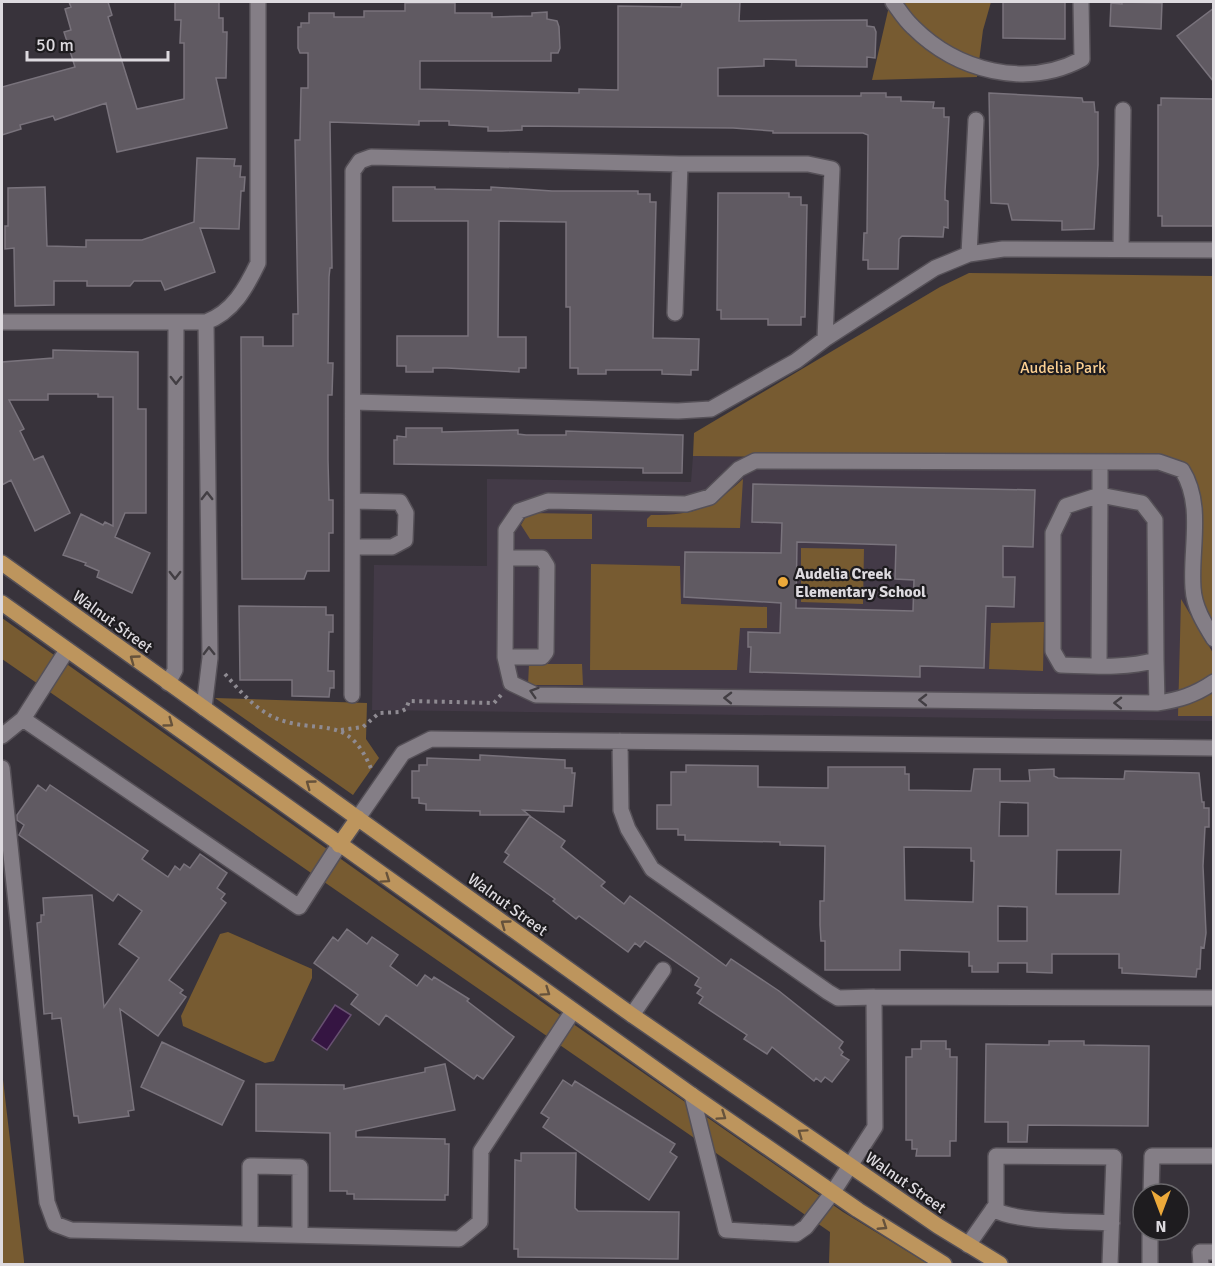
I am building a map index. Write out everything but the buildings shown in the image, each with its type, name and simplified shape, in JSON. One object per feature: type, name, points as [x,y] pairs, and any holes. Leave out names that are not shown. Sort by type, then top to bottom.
[{"type":"main road","name":"Walnut Street","points":[[2,563],[632,1015],[851,1166],[1000,1264]]},
{"type":"main road","points":[[2,603],[692,1095],[833,1192],[944,1264]]},
{"type":"main road","points":[[339,845],[358,818]]},
{"type":"lane","points":[[2,322],[206,322],[221,316],[245,290],[258,263],[258,2]]},
{"type":"lane","points":[[893,2],[912,27],[967,64],[1007,75],[1017,75],[1063,69],[1082,59],[1081,2]]},
{"type":"lane","points":[[1121,249],[1123,110]]},
{"type":"lane","points":[[969,254],[976,120]]},
{"type":"lane","points":[[352,695],[353,171],[360,161],[370,157],[680,164],[808,164],[832,169],[825,339]]},
{"type":"lane","points":[[675,313],[680,164]]},
{"type":"lane","points":[[353,402],[678,411],[711,409],[796,361],[825,339],[935,268],[969,254],[1003,249],[1214,250]]},
{"type":"lane","points":[[168,683],[175,670],[176,322]]},
{"type":"lane","points":[[204,708],[210,658],[206,322]]},
{"type":"lane","points":[[1214,639],[1199,614],[1193,590],[1194,496],[1190,483],[1182,470],[1159,462],[755,461],[739,469],[710,497],[686,504],[548,501],[519,511],[506,530],[505,657],[511,683],[536,695],[1157,703],[1181,700],[1214,682]]},
{"type":"lane","points":[[1099,666],[1100,463]]},
{"type":"lane","points":[[1156,660],[1134,666],[1061,665],[1053,651],[1053,533],[1066,506],[1100,495],[1142,502],[1155,520],[1157,703]]},
{"type":"lane","points":[[353,501],[400,502],[406,513],[405,540],[392,547],[353,547]]},
{"type":"lane","points":[[505,657],[545,655],[547,576],[547,566],[542,558],[506,558]]},
{"type":"lane","points":[[2,736],[23,719],[67,650]]},
{"type":"lane","points":[[23,719],[299,907],[339,845]]},
{"type":"lane","points":[[358,818],[403,753],[431,739],[1214,748]]},
{"type":"lane","points":[[621,741],[621,810],[628,829],[652,869],[838,998],[1214,998]]},
{"type":"lane","points":[[2,768],[47,1202],[55,1224],[71,1230],[459,1239],[480,1222],[481,1150],[573,1011]]},
{"type":"lane","points":[[632,1015],[663,970]]},
{"type":"lane","points":[[692,1095],[726,1230],[796,1234],[806,1227],[833,1192],[875,1127],[874,997]]},
{"type":"lane","points":[[1151,1182],[1152,1156],[1214,1155]]},
{"type":"lane","points":[[968,1245],[996,1204],[996,1156],[1114,1157],[1110,1264]]},
{"type":"lane","points":[[250,1234],[250,1166],[270,1166],[300,1167],[300,1235]]},
{"type":"lane","points":[[993,1209],[1001,1214],[1112,1223]]},
{"type":"lane","points":[[1150,1242],[1150,1264]]},
{"type":"lane","points":[[1201,1264],[1200,1252],[1214,1252]]},
{"type":"path","points":[[210,658],[250,702],[273,716],[288,722],[340,730],[363,727],[379,713],[400,712],[406,709],[409,702],[494,703],[511,683]]},
{"type":"path","points":[[340,730],[364,751],[372,772],[383,780]]},
{"type":"shaded area","name":"Audelia Creek Elementary School","points":[[693,456],[1159,461],[1185,471],[1213,634],[1213,721],[372,710],[374,565],[487,566],[487,479],[691,482]]},
{"type":"shaded area","points":[[335,1005],[351,1015],[327,1050],[312,1040]]},
{"type":"green space","points":[[890,2],[991,2],[983,30],[977,77],[872,80]]},
{"type":"green space","name":"Audelia Park","points":[[969,273],[1213,276],[1213,632],[1193,597],[1185,471],[1159,461],[693,456],[694,433],[940,287]]},
{"type":"green space","points":[[743,479],[740,528],[647,527],[647,519],[651,515],[680,514],[702,508],[721,497]]},
{"type":"green space","points":[[528,513],[592,514],[592,539],[530,539],[521,525]]},
{"type":"green space","points":[[801,548],[864,549],[863,604],[801,602]]},
{"type":"green space","points":[[591,564],[680,566],[681,604],[767,607],[767,628],[740,628],[737,670],[590,670]]},
{"type":"green space","points":[[1181,599],[1213,653],[1214,716],[1178,716]]},
{"type":"green space","points":[[2,618],[556,1012],[843,1212],[928,1264],[829,1264],[830,1232],[2,659]]},
{"type":"green space","points":[[1044,622],[1043,671],[989,669],[991,623]]},
{"type":"green space","points":[[529,664],[582,664],[583,685],[528,685]]},
{"type":"green space","points":[[215,698],[367,703],[366,739],[379,758],[353,795]]},
{"type":"green space","points":[[228,932],[312,969],[312,978],[274,1061],[265,1063],[183,1026],[181,1016],[220,934]]},
{"type":"green space","points":[[2,1071],[24,1261],[24,1264],[2,1264]]},
{"type":"place","name":"Audelia Creek Elementary School","points":[[783,582]]}]
